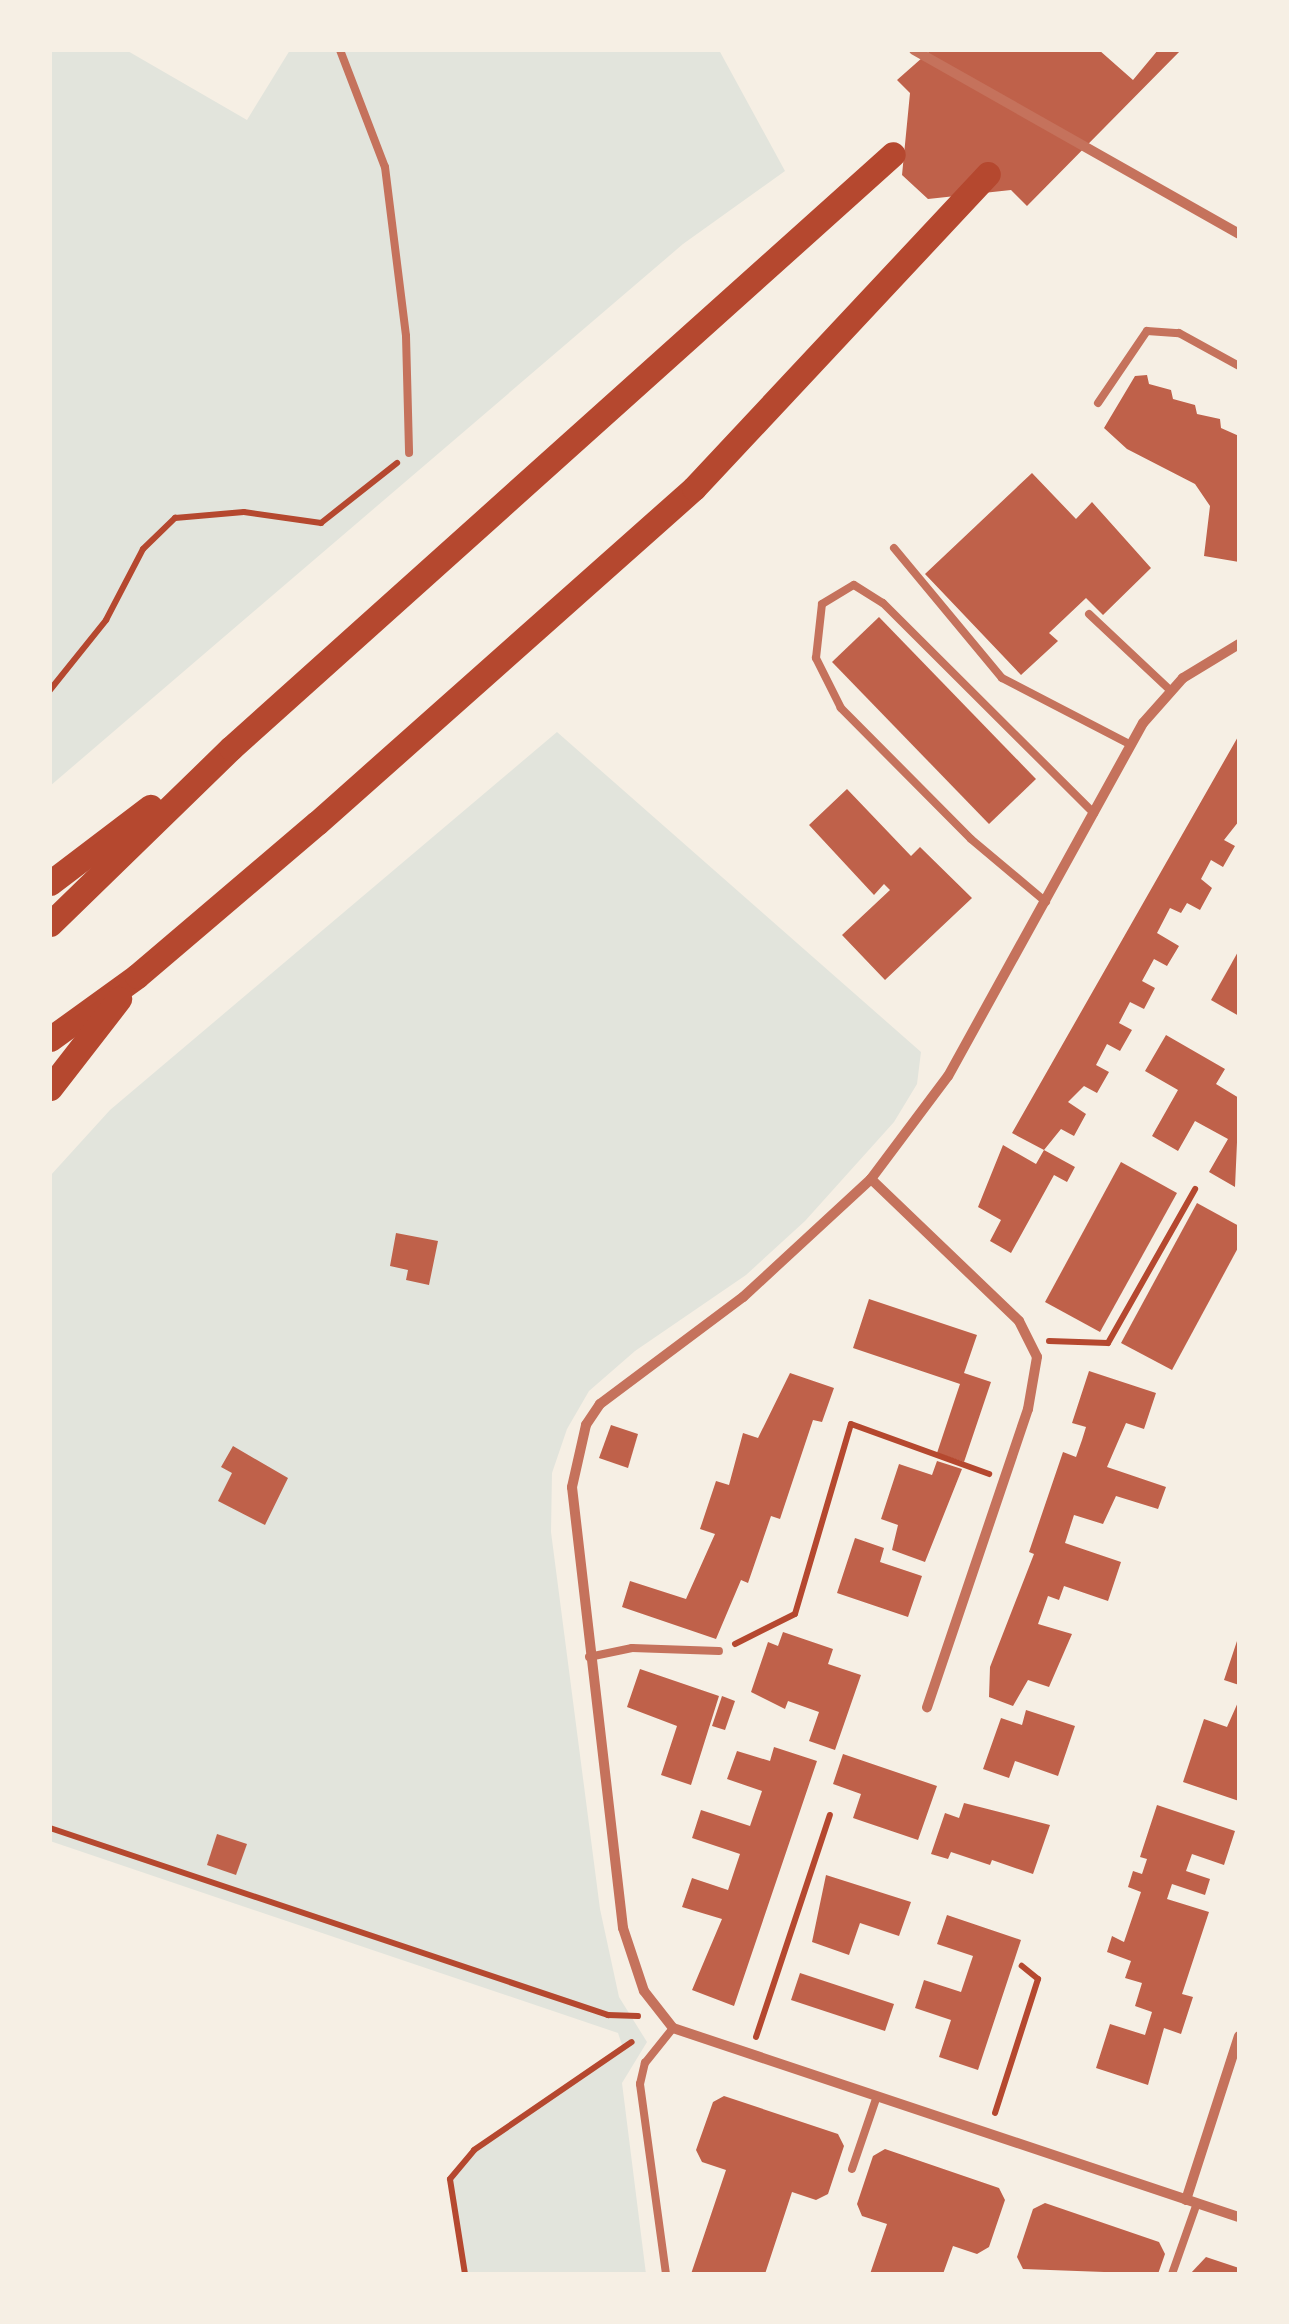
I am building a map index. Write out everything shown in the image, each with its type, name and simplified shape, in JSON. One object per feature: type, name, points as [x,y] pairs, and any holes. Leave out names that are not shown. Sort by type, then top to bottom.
[{"type":"highway","points":[[50,924],[230,748],[773,269],[893,154]]},
{"type":"highway","points":[[50,1038],[137,976],[694,488],[988,174]]},
{"type":"highway","points":[[50,883],[230,748]]},
{"type":"highway","points":[[50,1088],[137,976]]},
{"type":"street","points":[[914,50],[1239,234]]},
{"type":"street","points":[[1239,644],[1171,691],[1131,745],[948,1076],[871,1179],[743,1298],[621,1384],[586,1425],[572,1487],[623,1928],[644,1992],[673,2028],[1239,2218]]},
{"type":"street","points":[[871,1179],[1033,1340],[1036,1373],[927,1706]]},
{"type":"street","points":[[1191,2202],[1239,2036]]},
{"type":"lane","points":[[340,50],[368,113],[388,187],[406,336],[409,454]]},
{"type":"lane","points":[[1098,402],[1147,331],[1179,334],[1239,366]]},
{"type":"lane","points":[[894,548],[1002,678],[1131,745]]},
{"type":"lane","points":[[1046,902],[971,838],[841,708],[816,658],[822,604],[854,585],[883,602],[1094,813]]},
{"type":"lane","points":[[1090,614],[1171,691]]},
{"type":"lane","points":[[589,1657],[632,1648],[719,1652]]},
{"type":"lane","points":[[666,2274],[640,2084],[645,2064],[673,2028]]},
{"type":"lane","points":[[852,2169],[877,2096]]},
{"type":"lane","points":[[1172,2274],[1191,2202]]},
{"type":"path","points":[[50,690],[106,620],[143,549],[176,518],[244,512],[321,523],[409,454]]},
{"type":"path","points":[[1033,1340],[1099,1347],[1108,1342],[1195,1189]]},
{"type":"path","points":[[719,1652],[795,1614],[851,1424],[1004,1480]]},
{"type":"path","points":[[750,2054],[830,1815]]},
{"type":"path","points":[[50,1828],[608,2015],[659,2012]]},
{"type":"path","points":[[989,2134],[1038,1980],[1022,1966]]},
{"type":"path","points":[[465,2274],[450,2179],[474,2150],[624,2051],[659,2012]]},
{"type":"shaded area","points":[[50,50],[126,50],[247,120],[290,50],[719,50],[785,171],[683,244],[50,786]]},
{"type":"shaded area","points":[[557,732],[921,1052],[917,1084],[894,1122],[805,1221],[746,1275],[635,1351],[589,1391],[567,1429],[552,1473],[551,1532],[600,1909],[619,1997],[647,2042],[622,2083],[646,2274],[465,2274],[450,2179],[474,2150],[624,2051],[618,2033],[50,1841],[50,1176],[110,1110]]},
{"type":"building","points":[[931,50],[1099,50],[1133,80],[1158,50],[1181,50],[1027,206],[1011,190],[928,199],[902,175],[910,93],[897,80]]},
{"type":"building","points":[[1147,375],[1149,384],[1171,390],[1173,399],[1195,405],[1197,414],[1220,419],[1221,428],[1239,436],[1239,562],[1204,556],[1210,506],[1195,484],[1127,449],[1104,428],[1135,376]]},
{"type":"building","points":[[1032,473],[1076,519],[1092,502],[1151,568],[1103,615],[1086,598],[1049,633],[1058,641],[1021,675],[925,574]]},
{"type":"building","points":[[879,617],[1036,779],[989,824],[832,662]]},
{"type":"building","points":[[1239,735],[1239,821],[1224,840],[1235,846],[1223,867],[1211,860],[1201,879],[1212,888],[1200,910],[1187,903],[1181,913],[1170,908],[1157,933],[1179,946],[1167,966],[1154,959],[1142,981],[1155,988],[1144,1009],[1130,1002],[1119,1023],[1132,1030],[1120,1051],[1107,1044],[1096,1065],[1109,1072],[1097,1093],[1084,1086],[1068,1102],[1086,1114],[1074,1136],[1061,1129],[1044,1150],[1012,1133]]},
{"type":"building","points":[[847,789],[911,856],[920,847],[972,898],[885,980],[842,935],[890,890],[884,884],[874,895],[809,825]]},
{"type":"building","points":[[1239,950],[1239,1016],[1211,1000]]},
{"type":"building","points":[[1166,1035],[1225,1069],[1216,1084],[1239,1098],[1235,1187],[1209,1172],[1228,1139],[1195,1121],[1178,1151],[1152,1136],[1178,1090],[1145,1071]]},
{"type":"building","points":[[1003,1145],[1036,1164],[1044,1150],[1075,1167],[1067,1182],[1054,1175],[1011,1253],[990,1241],[1001,1220],[978,1207]]},
{"type":"building","points":[[1121,1162],[1177,1193],[1100,1332],[1045,1302]]},
{"type":"building","points":[[1197,1203],[1239,1226],[1239,1246],[1172,1370],[1121,1343]]},
{"type":"building","points":[[396,1233],[438,1241],[429,1285],[406,1280],[408,1270],[390,1266]]},
{"type":"building","points":[[869,1299],[977,1335],[964,1373],[991,1382],[964,1462],[937,1453],[960,1384],[853,1348]]},
{"type":"building","points":[[1089,1371],[1156,1393],[1144,1429],[1126,1423],[1107,1467],[1166,1487],[1158,1509],[1116,1496],[1103,1524],[1074,1515],[1065,1543],[1121,1562],[1108,1601],[1064,1586],[1059,1600],[1048,1596],[1038,1624],[1072,1634],[1049,1687],[1028,1680],[1013,1706],[989,1697],[990,1667],[1034,1554],[1029,1552],[1063,1452],[1076,1457],[1082,1440],[1086,1427],[1072,1423]]},
{"type":"building","points":[[790,1373],[834,1388],[822,1422],[813,1420],[780,1519],[771,1516],[748,1583],[741,1580],[716,1639],[622,1607],[630,1581],[686,1599],[715,1534],[700,1529],[716,1481],[729,1485],[743,1433],[758,1438]]},
{"type":"building","points":[[611,1425],[638,1434],[628,1468],[599,1458]]},
{"type":"building","points":[[233,1446],[288,1478],[265,1525],[218,1501],[232,1473],[221,1467]]},
{"type":"building","points":[[937,1461],[962,1469],[925,1562],[892,1550],[898,1525],[881,1519],[899,1464],[932,1475]]},
{"type":"building","points":[[855,1538],[884,1548],[880,1562],[922,1576],[908,1617],[837,1593]]},
{"type":"building","points":[[783,1632],[833,1649],[828,1664],[861,1675],[835,1750],[809,1741],[819,1712],[788,1701],[785,1709],[751,1692],[768,1642],[778,1646]]},
{"type":"building","points":[[1239,1638],[1239,1685],[1224,1680]]},
{"type":"building","points":[[640,1669],[719,1696],[691,1785],[661,1775],[677,1726],[627,1707]]},
{"type":"building","points":[[722,1696],[735,1701],[725,1730],[712,1726]]},
{"type":"building","points":[[1239,1700],[1239,1801],[1183,1782],[1204,1719],[1227,1727]]},
{"type":"building","points":[[1026,1710],[1075,1726],[1058,1776],[1015,1761],[1009,1778],[983,1769],[1001,1718],[1022,1725]]},
{"type":"building","points":[[774,1747],[817,1761],[734,2006],[692,1990],[722,1919],[682,1907],[692,1878],[728,1890],[740,1854],[692,1838],[701,1810],[750,1826],[762,1791],[727,1779],[737,1751],[770,1761]]},
{"type":"building","points":[[843,1754],[937,1786],[918,1840],[853,1818],[861,1794],[833,1784]]},
{"type":"building","points":[[964,1803],[1050,1825],[1033,1874],[992,1860],[990,1865],[951,1852],[948,1859],[931,1854],[945,1813],[959,1818]]},
{"type":"building","points":[[1157,1805],[1235,1831],[1224,1865],[1192,1854],[1186,1871],[1210,1879],[1205,1895],[1172,1884],[1167,1899],[1209,1912],[1182,1994],[1193,1997],[1181,2034],[1164,2028],[1148,2085],[1096,2068],[1110,2024],[1145,2035],[1152,2012],[1135,2006],[1142,1983],[1125,1978],[1131,1961],[1107,1952],[1112,1936],[1124,1942],[1141,1892],[1128,1887],[1133,1871],[1142,1874],[1147,1859],[1140,1857]]},
{"type":"building","points":[[217,1834],[247,1844],[236,1875],[207,1865]]},
{"type":"building","points":[[826,1875],[911,1902],[899,1936],[860,1923],[849,1955],[812,1942]]},
{"type":"building","points":[[947,1915],[1021,1940],[978,2070],[939,2057],[951,2020],[915,2008],[924,1980],[961,1992],[973,1956],[937,1944]]},
{"type":"building","points":[[800,1973],[894,2004],[885,2031],[791,2000]]},
{"type":"building","points":[[724,2096],[838,2134],[844,2146],[828,2194],[816,2200],[792,2192],[765,2274],[691,2274],[726,2170],[702,2162],[696,2150],[713,2102]]},
{"type":"building","points":[[885,2149],[999,2188],[1005,2200],[989,2247],[977,2254],[953,2246],[943,2274],[870,2274],[887,2224],[862,2216],[857,2204],[873,2156]]},
{"type":"building","points":[[1045,2203],[1159,2242],[1165,2254],[1158,2274],[1023,2269],[1017,2257],[1033,2209]]},
{"type":"building","points":[[1206,2257],[1239,2268],[1239,2274],[1190,2274]]}]
